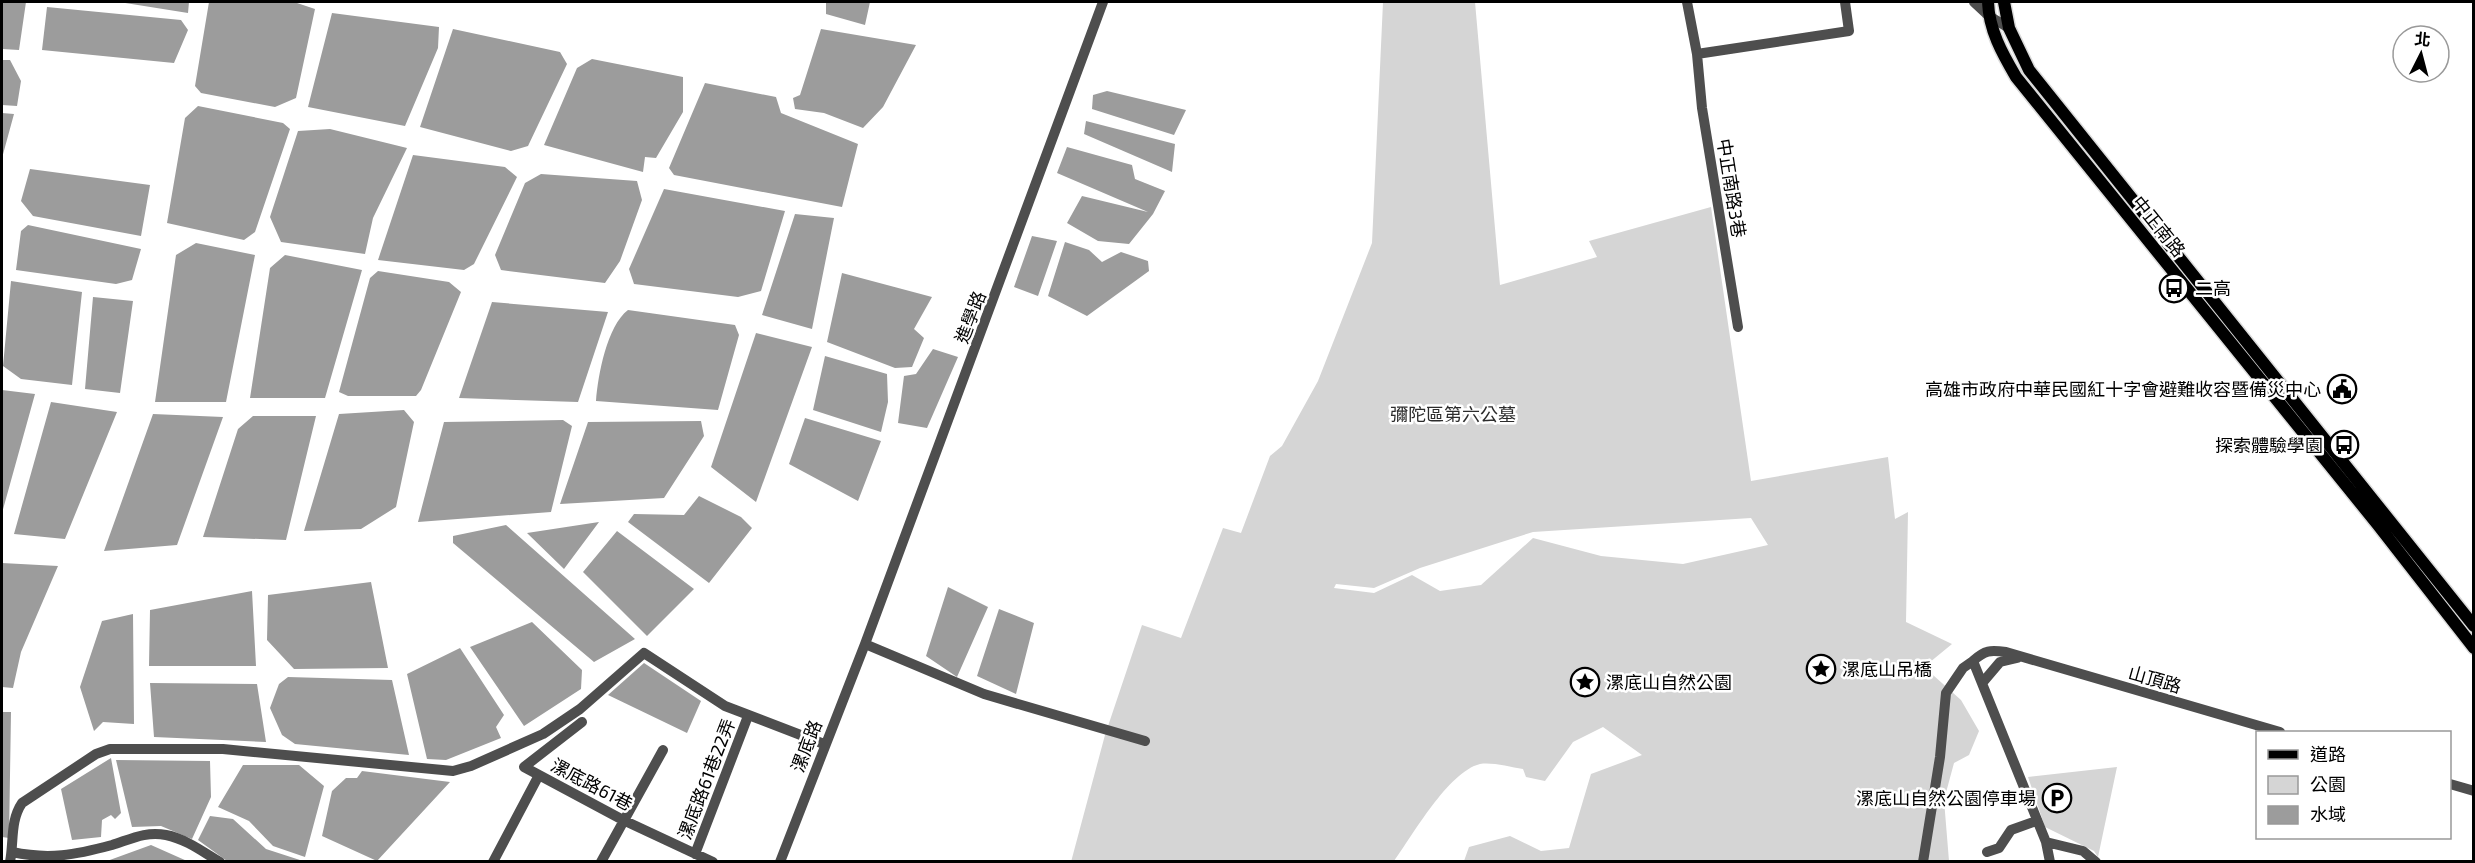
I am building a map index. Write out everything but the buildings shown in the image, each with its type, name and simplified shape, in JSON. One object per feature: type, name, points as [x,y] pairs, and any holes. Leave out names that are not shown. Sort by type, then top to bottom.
[{"type":"main road","points":[[1988,2],[1989,16]]},
{"type":"main road","points":[[2004,2],[2009,28]]},
{"type":"main road","name":"中正南路","points":[[1989,16],[1999,48],[2016,76],[2378,525],[2474,648]]},
{"type":"main road","name":"中正南路","points":[[2009,28],[2029,70],[2099,162],[2382,509],[2474,626]]},
{"type":"street","name":"進學路","points":[[865,644],[1103,2]]},
{"type":"street","name":"中正南路3巷","points":[[1687,2],[1697,54],[1702,108],[1738,327]]},
{"type":"street","points":[[1697,54],[1849,31],[1845,2]]},
{"type":"street","name":"中正南路","points":[[1974,2],[1989,16],[2009,28]]},
{"type":"street","points":[[865,644],[984,694],[1145,741]]},
{"type":"street","name":"漯底路","points":[[780,861],[865,644]]},
{"type":"street","name":"山頂路","points":[[1973,662],[1989,649],[2276,731]]},
{"type":"street","points":[[220,861],[178,838],[164,834],[142,834],[113,844],[61,856],[11,857],[13,825],[16,812],[22,803],[96,754],[110,749],[223,749],[453,771],[471,766],[543,734],[580,709],[644,652],[714,699],[748,716],[824,744]]},
{"type":"street","points":[[1983,682],[2000,662],[2020,658]]},
{"type":"street","points":[[1923,861],[1940,757],[1946,693],[1963,668],[1973,662],[2046,842],[2050,861]]},
{"type":"street","name":"漯底路61巷22弄","points":[[695,854],[748,716]]},
{"type":"street","name":"漯底路61巷","points":[[582,722],[524,767],[623,820],[713,861]]},
{"type":"street","points":[[601,861],[663,750]]},
{"type":"street","points":[[493,861],[539,775]]},
{"type":"street","points":[[2451,784],[2474,791]]},
{"type":"street","points":[[1987,852],[1999,848],[2011,830],[2036,821]]},
{"type":"street","points":[[2046,842],[2083,851],[2096,861]]},
{"type":"green space","name":"彌陀區第六公墓","points":[[1383,2],[1475,2],[1500,285],[1597,257],[1589,241],[1711,207],[1751,481],[1888,457],[1895,519],[1908,512],[1906,622],[1952,644],[1924,667],[1961,700],[1979,731],[1969,755],[1954,763],[1944,800],[1949,861],[1464,861],[1469,847],[1510,836],[1541,851],[1569,848],[1591,774],[1642,755],[1603,727],[1573,742],[1545,781],[1526,777],[1523,769],[1501,765],[1480,764],[1468,769],[1444,791],[1394,861],[1071,862],[1105,735],[1142,625],[1181,638],[1223,528],[1241,533],[1270,456],[1282,446],[1318,381],[1372,243]],"holes":[[[1751,518],[1768,545],[1683,564],[1601,556],[1533,538],[1481,585],[1440,591],[1412,575],[1374,593],[1334,588],[1336,584],[1374,588],[1420,568],[1533,532]]]},
{"type":"green space","points":[[2117,767],[2098,857],[2094,851],[2045,827],[2028,777]]},
{"type":"water","points":[[2,2],[26,2],[19,50],[2,49]]},
{"type":"water","points":[[119,2],[189,2],[188,13]]},
{"type":"water","points":[[209,2],[294,2],[315,9],[296,98],[275,107],[201,93],[195,86]]},
{"type":"water","points":[[826,2],[870,2],[865,25],[826,14]]},
{"type":"water","points":[[47,7],[181,20],[188,30],[174,63],[42,50]]},
{"type":"water","points":[[332,13],[439,27],[438,48],[405,126],[308,107]]},
{"type":"water","points":[[453,29],[560,52],[567,64],[528,146],[511,151],[420,127]]},
{"type":"water","points":[[821,29],[916,45],[883,107],[863,128],[824,113],[795,109],[793,98],[800,95]]},
{"type":"water","points":[[592,59],[683,77],[683,112],[656,158],[645,157],[643,172],[544,145],[577,68]]},
{"type":"water","points":[[2,60],[10,60],[21,81],[17,106],[2,105]]},
{"type":"water","points":[[705,83],[776,97],[781,113],[858,144],[842,207],[674,175],[669,168]]},
{"type":"water","points":[[1107,91],[1186,110],[1174,135],[1092,109],[1093,95]]},
{"type":"water","points":[[198,106],[283,123],[290,129],[255,232],[244,240],[167,223],[185,118]]},
{"type":"water","points":[[2,113],[14,114],[2,158]]},
{"type":"water","points":[[1086,121],[1175,144],[1172,172],[1084,134]]},
{"type":"water","points":[[330,129],[407,148],[373,218],[365,254],[281,242],[270,217],[298,131]]},
{"type":"water","points":[[1067,147],[1132,165],[1135,179],[1165,191],[1153,214],[1129,244],[1098,241],[1067,223],[1082,196],[1148,212],[1057,173]]},
{"type":"water","points":[[413,155],[505,167],[517,177],[474,264],[464,270],[378,260]]},
{"type":"water","points":[[30,169],[150,185],[141,236],[33,216],[21,201]]},
{"type":"water","points":[[541,174],[637,181],[642,200],[620,261],[605,283],[501,270],[495,255],[525,183]]},
{"type":"water","points":[[664,189],[785,211],[761,291],[738,297],[634,284],[629,269]]},
{"type":"water","points":[[795,214],[834,218],[812,329],[762,315]]},
{"type":"water","points":[[28,225],[141,249],[132,280],[116,284],[16,270],[21,231]]},
{"type":"water","points":[[1032,236],[1057,241],[1038,296],[1014,287]]},
{"type":"water","points":[[1065,242],[1089,250],[1102,262],[1121,252],[1148,261],[1149,271],[1087,316],[1048,296]]},
{"type":"water","points":[[196,243],[255,255],[226,402],[155,402],[176,255]]},
{"type":"water","points":[[285,255],[362,270],[325,398],[250,398],[270,268]]},
{"type":"water","points":[[378,271],[449,282],[461,292],[421,390],[416,396],[348,396],[339,392],[370,278]]},
{"type":"water","points":[[842,273],[932,297],[914,329],[924,338],[912,367],[895,368],[827,342]]},
{"type":"water","points":[[11,281],[82,292],[72,385],[21,379],[3,366]]},
{"type":"water","points":[[93,297],[133,301],[120,393],[85,389]]},
{"type":"water","points":[[492,302],[608,312],[578,402],[459,398]]},
{"type":"water","points":[[628,310],[735,325],[739,335],[718,410],[596,401],[601,365],[609,339],[614,327]]},
{"type":"water","points":[[756,333],[812,347],[756,502],[711,467]]},
{"type":"water","points":[[933,349],[958,357],[927,428],[898,423],[904,376],[916,374]]},
{"type":"water","points":[[825,356],[887,374],[888,402],[881,432],[813,410]]},
{"type":"water","points":[[2,390],[35,394],[2,513]]},
{"type":"water","points":[[51,402],[117,412],[65,539],[14,534]]},
{"type":"water","points":[[404,410],[414,422],[396,507],[361,529],[304,531],[339,414]]},
{"type":"water","points":[[153,414],[223,417],[177,545],[104,551]]},
{"type":"water","points":[[253,416],[316,416],[286,540],[203,537],[238,429]]},
{"type":"water","points":[[805,418],[881,441],[858,501],[789,464]]},
{"type":"water","points":[[563,420],[572,426],[551,512],[418,522],[444,422]]},
{"type":"water","points":[[701,421],[704,436],[664,498],[560,504],[588,422]]},
{"type":"water","points":[[699,496],[741,517],[752,528],[709,583],[628,522],[634,514],[684,515]]},
{"type":"water","points":[[599,522],[564,569],[527,533]]},
{"type":"water","points":[[506,525],[635,639],[594,662],[453,543],[453,536]]},
{"type":"water","points":[[617,531],[694,589],[647,636],[583,572]]},
{"type":"water","points":[[2,563],[58,566],[21,652],[13,688],[2,687]]},
{"type":"water","points":[[371,582],[388,668],[294,669],[267,640],[268,595]]},
{"type":"water","points":[[948,587],[988,607],[957,677],[926,656]]},
{"type":"water","points":[[252,591],[256,666],[149,666],[150,610]]},
{"type":"water","points":[[999,609],[1034,623],[1016,694],[977,676]]},
{"type":"water","points":[[133,614],[134,724],[103,722],[94,731],[80,687],[102,621]]},
{"type":"water","points":[[532,622],[582,670],[581,689],[524,726],[470,647]]},
{"type":"water","points":[[460,648],[504,715],[496,727],[501,738],[446,760],[427,759],[407,674]]},
{"type":"water","points":[[644,663],[701,701],[687,733],[608,695]]},
{"type":"water","points":[[288,677],[392,680],[409,755],[295,744],[282,735],[270,708],[279,684]]},
{"type":"water","points":[[150,683],[257,684],[266,742],[154,737]]},
{"type":"water","points":[[2,712],[11,712],[9,838],[2,837]]},
{"type":"water","points":[[111,758],[121,813],[115,819],[111,815],[102,820],[101,837],[72,840],[61,789]]},
{"type":"water","points":[[116,760],[210,761],[211,797],[192,839],[161,826],[132,827]]},
{"type":"water","points":[[243,765],[299,765],[324,786],[305,857],[273,846],[249,821],[218,807]]},
{"type":"water","points":[[362,771],[450,782],[377,861],[322,836],[332,791],[346,778],[357,778]]},
{"type":"water","points":[[210,816],[233,819],[266,849],[303,861],[227,861],[198,840]]},
{"type":"water","points":[[151,845],[187,861],[107,861]]},
{"type":"place","name":"二高","points":[[2174,288]]},
{"type":"place","name":"高雄市政府中華民國紅十字會避難收容暨備災中心","points":[[2342,389]]},
{"type":"place","name":"探索體驗學園","points":[[2344,445]]},
{"type":"place","name":"漯底山吊橋","points":[[1821,669]]},
{"type":"place","name":"漯底山自然公園","points":[[1585,682]]},
{"type":"place","name":"漯底山自然公園停車場","points":[[2057,798]]}]
